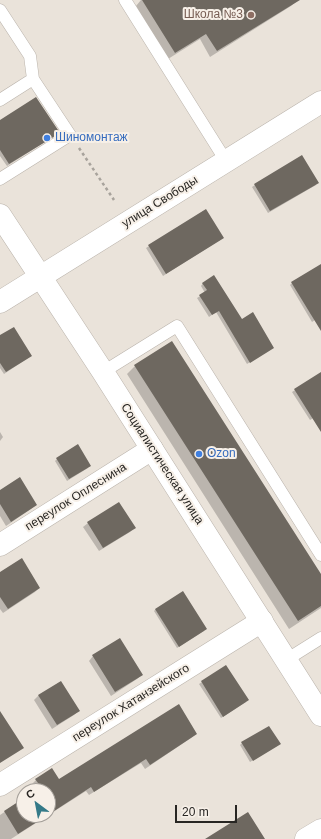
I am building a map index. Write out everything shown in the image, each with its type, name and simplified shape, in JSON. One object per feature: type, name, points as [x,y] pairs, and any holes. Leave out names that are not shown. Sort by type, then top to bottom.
[{"type":"street","name":"улица Свободы","points":[[0,302],[321,102]]},
{"type":"street","name":"Социалистическая улица","points":[[0,215],[103,372],[321,715]]},
{"type":"street","name":"переулок Оплеснина","points":[[0,545],[152,449]]},
{"type":"street","name":"переулок Хатанзейского","points":[[0,785],[262,621]]},
{"type":"street","points":[[306,839],[321,830]]},
{"type":"lane","points":[[125,0],[226,161]]},
{"type":"lane","points":[[0,10],[30,56],[33,78],[70,135],[0,179]]},
{"type":"lane","points":[[0,100],[33,78]]},
{"type":"lane","points":[[103,372],[177,326],[321,555]]},
{"type":"lane","points":[[286,660],[321,638]]},
{"type":"path","points":[[70,135],[114,200]]},
{"type":"building","points":[[142,0],[300,0],[217,51],[206,34],[175,53]]},
{"type":"building","points":[[36,97],[60,133],[9,164],[0,150],[0,120]]},
{"type":"building","points":[[302,155],[319,183],[270,211],[254,184]]},
{"type":"building","points":[[206,209],[224,238],[166,274],[148,245]]},
{"type":"building","points":[[321,264],[321,331],[291,282]]},
{"type":"building","points":[[214,275],[242,319],[253,312],[274,348],[250,363],[219,311],[212,315],[199,295],[207,290],[202,283]]},
{"type":"building","points":[[14,327],[32,356],[6,372],[0,363],[0,335]]},
{"type":"building","points":[[172,341],[321,574],[321,606],[298,621],[134,365]]},
{"type":"building","points":[[321,372],[321,432],[294,389]]},
{"type":"building","points":[[78,444],[91,466],[69,479],[56,458]]},
{"type":"building","points":[[20,477],[37,505],[11,522],[0,504],[0,490]]},
{"type":"building","points":[[119,502],[136,528],[103,548],[87,522]]},
{"type":"building","points":[[22,558],[40,588],[8,609],[0,597],[0,572]]},
{"type":"building","points":[[183,591],[207,629],[179,647],[155,609]]},
{"type":"building","points":[[120,638],[143,675],[115,692],[92,655]]},
{"type":"building","points":[[226,665],[249,700],[223,717],[201,681]]},
{"type":"building","points":[[61,681],[80,711],[57,725],[38,695]]},
{"type":"building","points":[[179,704],[197,734],[150,765],[146,759],[94,792],[91,787],[56,810],[56,783],[38,783],[35,779],[52,768],[59,779]]},
{"type":"building","points":[[0,711],[24,748],[0,763]]},
{"type":"building","points":[[269,726],[281,744],[253,761],[241,742]]},
{"type":"building","points":[[16,803],[16,823],[35,823],[18,834],[4,811]]},
{"type":"building","points":[[248,812],[265,839],[205,839]]},
{"type":"place","name":"Школа №3","points":[[251,15]]},
{"type":"place","name":"Шиномонтаж","points":[[47,138]]},
{"type":"place","name":"Ozon","points":[[199,454]]}]
